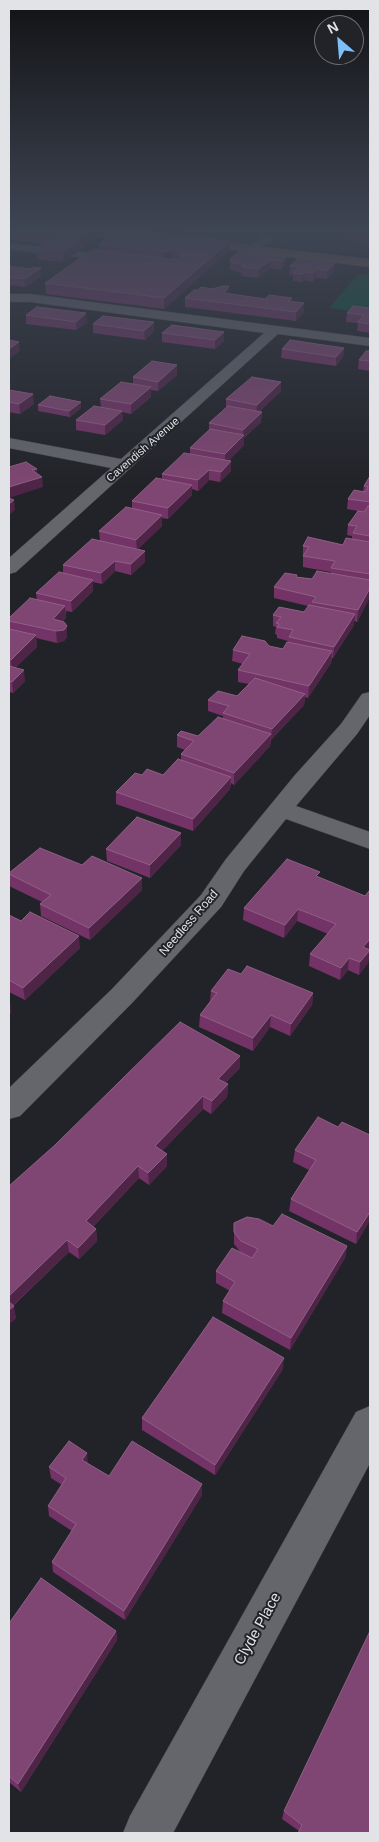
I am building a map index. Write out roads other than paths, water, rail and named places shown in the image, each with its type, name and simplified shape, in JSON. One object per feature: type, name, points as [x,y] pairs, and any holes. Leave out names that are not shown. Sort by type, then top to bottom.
[{"type":"street","points":[[168,316],[370,342]]},
{"type":"street","name":"Cavendish Avenue","points":[[9,568],[275,330]]},
{"type":"street","points":[[9,443],[125,466]]},
{"type":"street","name":"Needless Road","points":[[9,1107],[122,996],[211,900],[235,865],[349,729],[370,699]]},
{"type":"street","points":[[282,808],[370,841]]},
{"type":"street","name":"Clyde Place","points":[[147,1833],[370,1425]]}]
